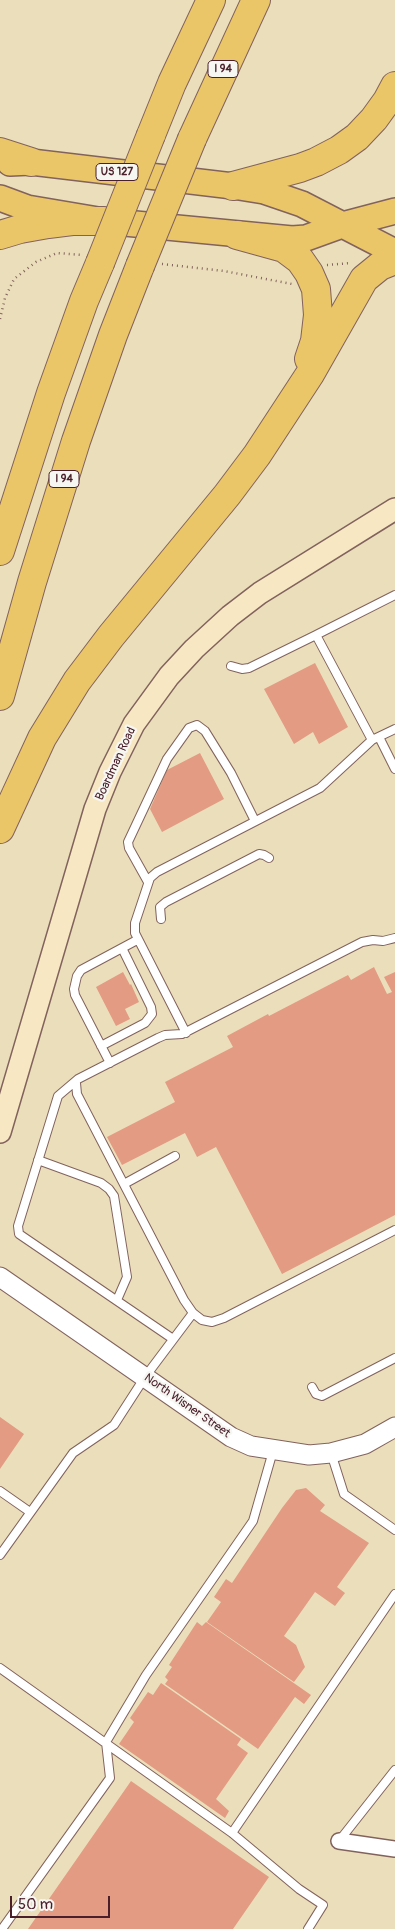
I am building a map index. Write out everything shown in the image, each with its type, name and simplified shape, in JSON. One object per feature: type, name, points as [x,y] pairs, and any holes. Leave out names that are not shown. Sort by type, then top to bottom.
[{"type":"highway","points":[[0,551],[51,393],[84,301],[172,83],[211,0]]},
{"type":"highway","name":"I 94","points":[[0,696],[32,582],[76,441],[113,335],[192,140],[256,0]]},
{"type":"highway","name":"US 127","points":[[233,186],[300,168],[339,150],[357,137],[374,119],[395,86]]},
{"type":"highway","points":[[0,152],[31,162]]},
{"type":"highway","points":[[0,235],[48,224],[72,221],[104,221]]},
{"type":"highway","points":[[237,235],[276,244],[295,255],[309,273],[317,296],[317,329],[309,360],[293,394],[264,444]]},
{"type":"highway","points":[[0,829],[18,786],[42,738],[77,681],[111,636],[227,495],[264,444],[310,374],[360,285],[373,271],[395,260]]},
{"type":"main road","name":"US 127","points":[[0,163],[31,162],[233,186]]},
{"type":"main road","points":[[233,186],[258,190],[286,198],[310,208],[395,252]]},
{"type":"main road","points":[[0,198],[27,208],[104,221],[237,235],[298,239],[395,211]]},
{"type":"main road","name":"Boardman Road","points":[[0,1132],[94,809],[134,724],[169,676],[194,649],[230,616],[260,593],[395,509]]},
{"type":"street","name":"North Wisner Street","points":[[0,1277],[231,1437],[251,1446],[273,1451],[309,1455],[331,1453],[365,1444],[395,1427]]},
{"type":"street","points":[[340,1841],[395,1849]]},
{"type":"lane","points":[[231,666],[242,670],[250,668],[395,595]]},
{"type":"lane","points":[[316,635],[395,769]]},
{"type":"lane","points":[[148,882],[129,848],[128,842],[166,759],[184,733],[193,726],[202,727],[232,772],[255,821]]},
{"type":"lane","points":[[186,1033],[135,933],[134,926],[152,875],[320,788],[376,739],[395,729]]},
{"type":"lane","points":[[161,919],[160,907],[166,902],[259,854],[268,858]]},
{"type":"lane","points":[[173,1339],[19,1234],[18,1226],[58,1096],[76,1083],[78,1079],[158,1038],[186,1033],[362,942],[383,941],[395,938]]},
{"type":"lane","points":[[110,1063],[75,995],[74,989],[77,976],[81,970],[138,940]]},
{"type":"lane","points":[[101,1046],[145,1024],[152,1014],[151,1007],[122,948]]},
{"type":"lane","points":[[76,1083],[77,1094],[184,1300],[193,1312],[207,1322],[218,1321],[395,1230]]},
{"type":"lane","points":[[124,1184],[175,1156]]},
{"type":"lane","points":[[38,1160],[101,1183],[114,1196],[127,1277],[117,1300]]},
{"type":"lane","points":[[0,1555],[74,1453],[114,1425],[193,1312]]},
{"type":"lane","points":[[312,1387],[316,1394],[322,1396],[395,1358]]},
{"type":"lane","points":[[2,1929],[110,1778],[106,1742],[146,1675],[254,1521],[273,1451]]},
{"type":"lane","points":[[331,1453],[344,1494],[395,1530]]},
{"type":"lane","points":[[0,1491],[30,1512]]},
{"type":"lane","points":[[232,1833],[395,1594]]},
{"type":"lane","points":[[0,1668],[232,1833],[299,1889],[323,1905],[308,1929]]},
{"type":"lane","points":[[340,1841],[395,1770]]},
{"type":"path","points":[[320,265],[358,263]]},
{"type":"building","points":[[315,663],[348,727],[319,744],[313,732],[294,744],[264,689]]},
{"type":"building","points":[[200,753],[224,799],[162,832],[150,809],[167,770]]},
{"type":"building","points":[[374,967],[387,994],[392,992],[384,977],[395,972],[395,1215],[282,1274],[216,1147],[197,1157],[185,1133],[122,1165],[107,1137],[175,1102],[165,1082],[233,1047],[227,1036],[348,975],[351,980]]},
{"type":"building","points":[[123,972],[139,1002],[125,1009],[130,1019],[116,1026],[96,987]]},
{"type":"building","points":[[0,1417],[24,1434],[0,1469]]},
{"type":"building","points":[[306,1488],[325,1505],[320,1511],[369,1543],[337,1587],[345,1593],[335,1606],[315,1592],[284,1636],[296,1645],[305,1667],[294,1682],[207,1622],[221,1602],[214,1597],[226,1579],[232,1583],[296,1490]]},
{"type":"building","points":[[197,1622],[202,1626],[206,1622],[311,1695],[304,1704],[295,1697],[258,1749],[165,1684],[168,1680],[165,1677],[172,1667],[169,1665]]},
{"type":"building","points":[[161,1683],[241,1739],[237,1745],[248,1753],[216,1799],[229,1811],[225,1818],[119,1744],[134,1722],[130,1718],[148,1692],[153,1695]]},
{"type":"building","points":[[131,1781],[269,1877],[233,1929],[28,1929]]}]
